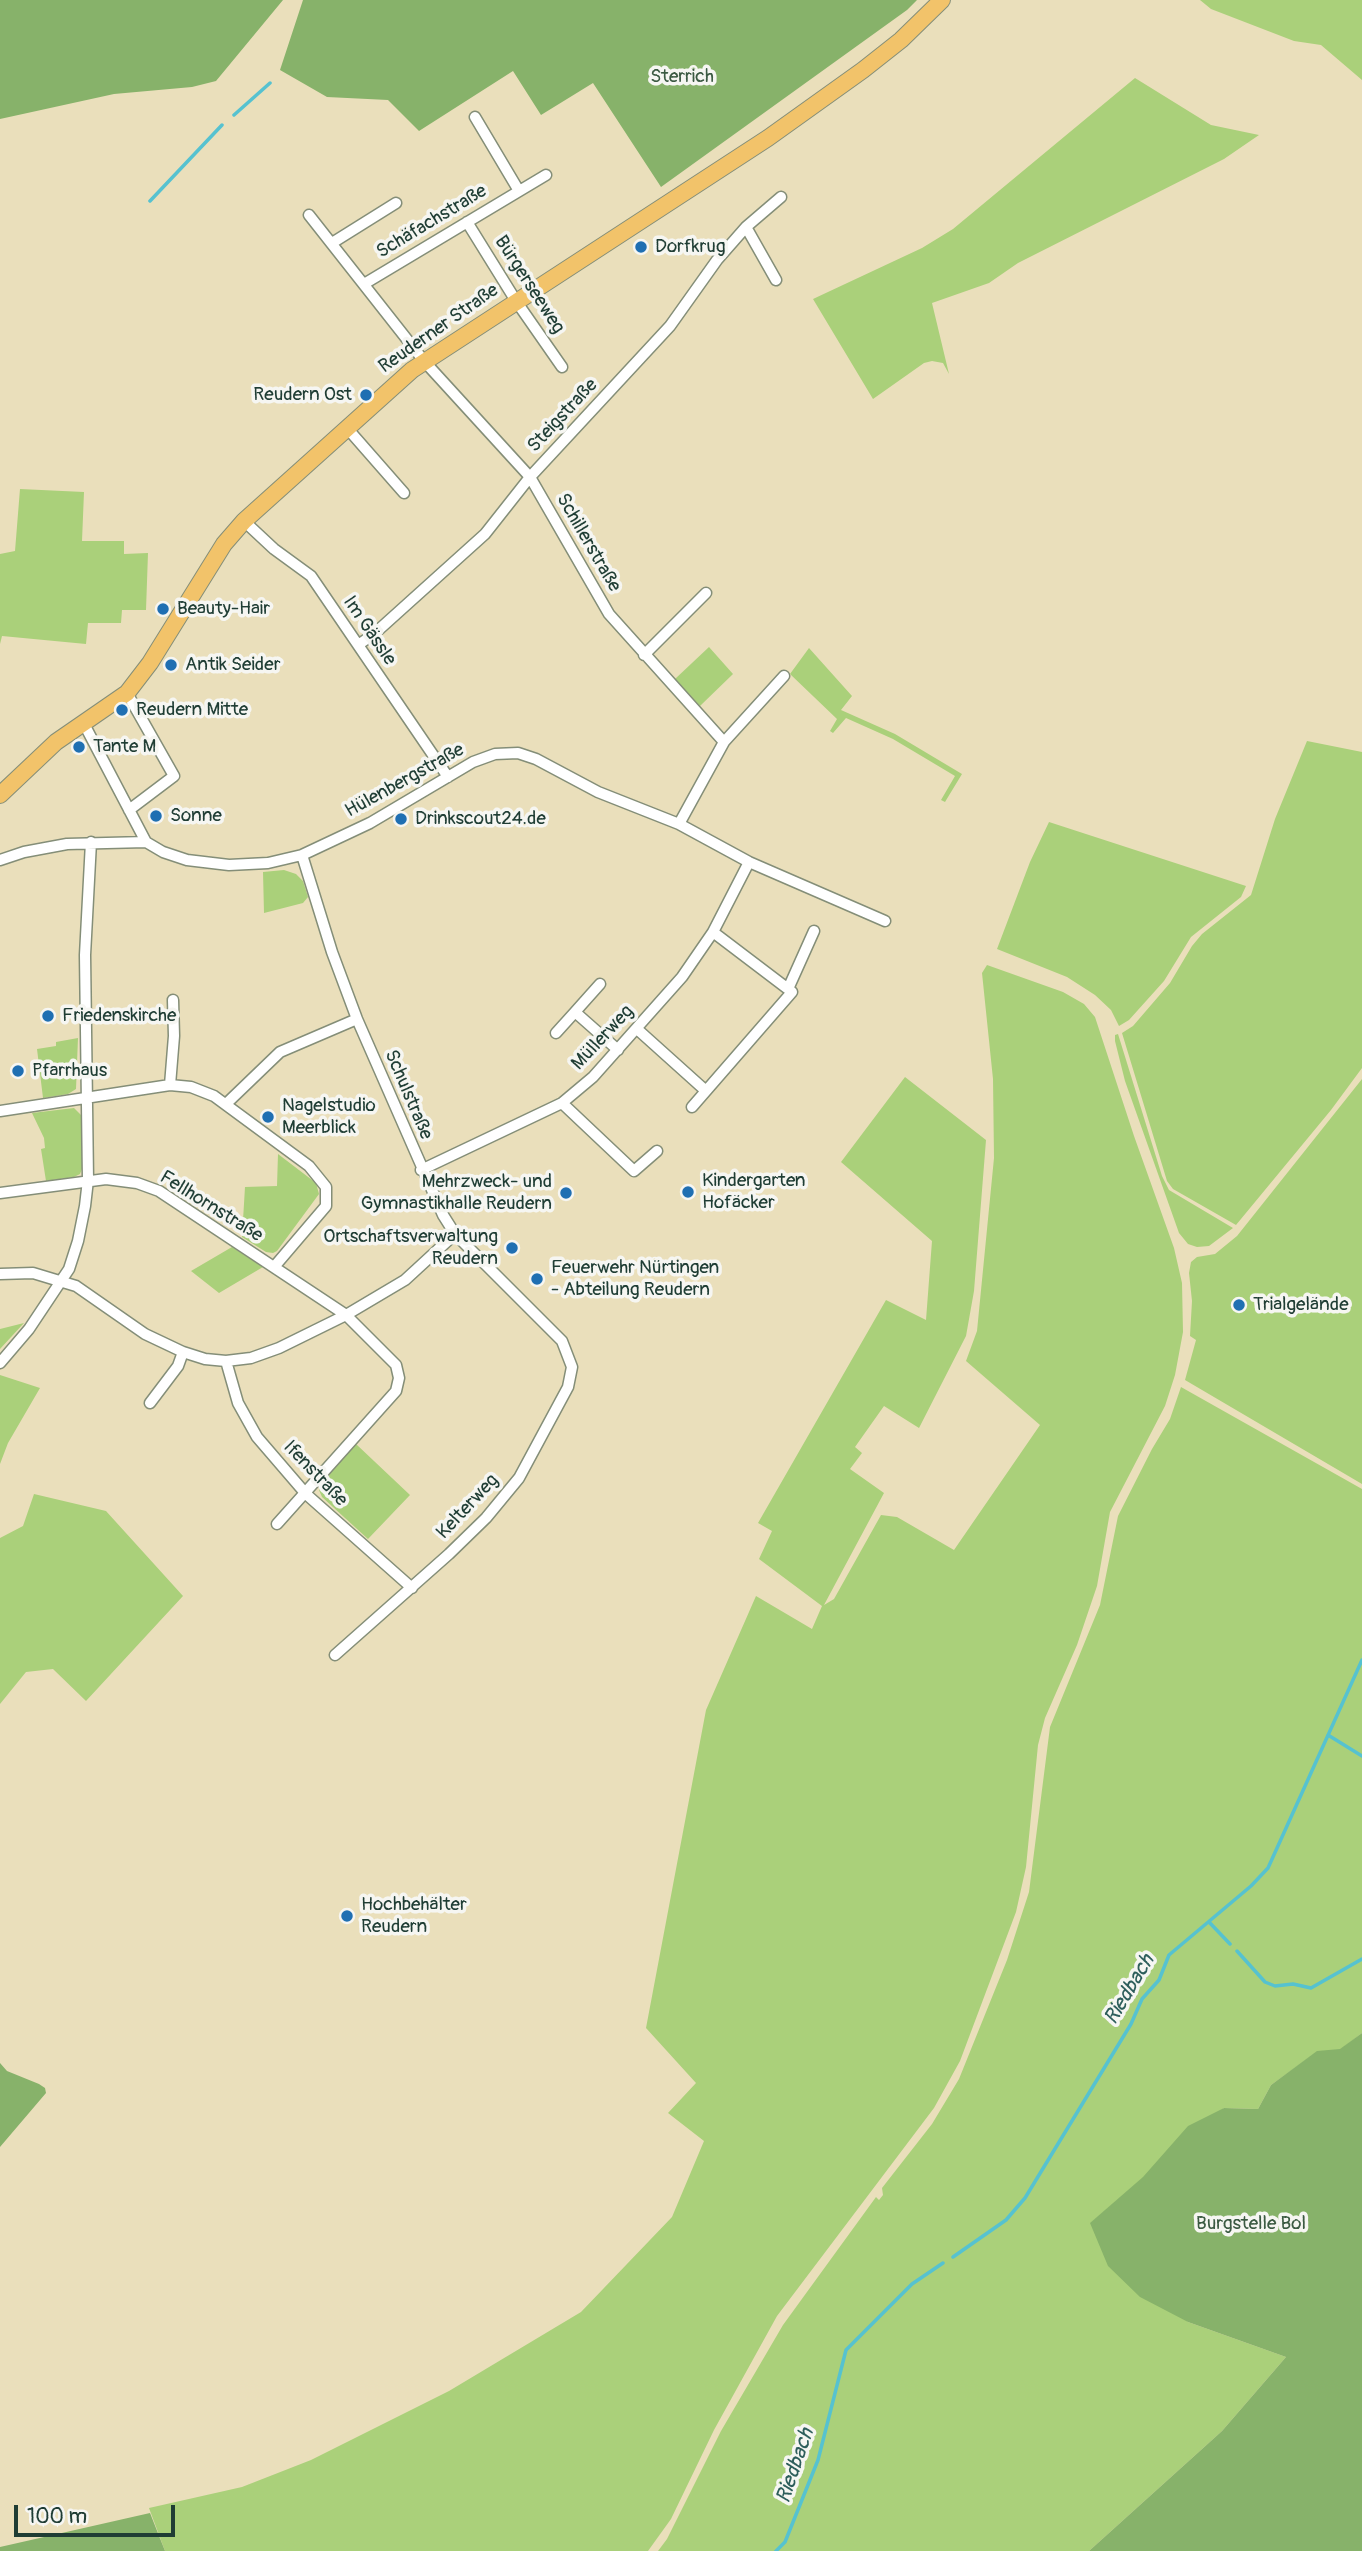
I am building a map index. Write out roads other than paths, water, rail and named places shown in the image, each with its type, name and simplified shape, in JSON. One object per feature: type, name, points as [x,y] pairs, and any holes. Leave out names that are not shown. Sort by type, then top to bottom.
[{"type":"main road","name":"Reuderner Straße","points":[[0,795],[56,742],[127,693],[150,663],[224,544],[244,521],[424,360],[789,123],[901,40],[942,0]]},
{"type":"street","name":"Schäfachstraße","points":[[475,117],[519,191]]},
{"type":"street","name":"Schäfachstraße","points":[[363,284],[545,175]]},
{"type":"street","name":"Steigstraße","points":[[358,645],[374,635],[485,534],[530,477],[670,326],[717,260],[746,227],[781,197]]},
{"type":"street","points":[[331,243],[396,203]]},
{"type":"street","name":"Schillerstraße","points":[[309,215],[424,360],[530,477],[610,614],[724,742]]},
{"type":"street","name":"Bürgerseeweg","points":[[467,222],[516,301],[562,367]]},
{"type":"street","points":[[746,227],[776,280]]},
{"type":"street","points":[[347,428],[404,493]]},
{"type":"street","name":"Im Gässle","points":[[244,521],[274,549],[311,576],[447,776]]},
{"type":"street","points":[[644,655],[706,593]]},
{"type":"street","points":[[679,824],[724,742],[784,676]]},
{"type":"street","points":[[127,693],[174,776],[129,810]]},
{"type":"street","points":[[83,722],[146,842]]},
{"type":"street","name":"Hülenbergstraße","points":[[0,860],[47,847],[91,842],[146,842],[163,852],[187,860],[229,865],[268,863],[302,855],[370,823],[473,762],[495,754],[517,753],[536,759],[598,792],[679,824],[749,862],[885,921]]},
{"type":"street","points":[[0,1363],[29,1329],[61,1282],[69,1269],[78,1241],[88,1180],[85,955],[91,842]]},
{"type":"street","name":"Schulstraße","points":[[302,855],[356,1018],[443,1215],[455,1234],[566,1348]]},
{"type":"street","name":"Müllerweg","points":[[421,1170],[562,1102],[593,1077],[682,977],[713,932],[749,862]]},
{"type":"street","points":[[788,989],[814,931]]},
{"type":"street","points":[[692,1107],[792,992],[713,932]]},
{"type":"street","points":[[556,1033],[600,984]]},
{"type":"street","points":[[170,1085],[174,1036],[173,1000]]},
{"type":"street","points":[[575,1012],[618,1050]]},
{"type":"street","points":[[227,1103],[279,1052],[356,1018]]},
{"type":"street","points":[[637,1029],[706,1091]]},
{"type":"street","points":[[0,1111],[170,1085],[191,1087],[227,1103],[309,1166],[326,1187],[326,1206],[274,1266]]},
{"type":"street","points":[[562,1102],[634,1171],[657,1151]]},
{"type":"street","name":"Fellhornstraße","points":[[0,1193],[106,1179],[137,1183],[159,1191],[346,1315],[396,1365],[399,1378],[396,1391],[277,1524]]},
{"type":"street","points":[[0,1273],[33,1273],[76,1286],[145,1334],[183,1352],[205,1359],[226,1361],[251,1358],[279,1349],[346,1315],[405,1280],[455,1234]]},
{"type":"street","name":"Kelterweg","points":[[335,1655],[412,1588],[486,1518],[519,1478],[571,1379],[572,1367],[566,1348]]},
{"type":"street","points":[[150,1403],[178,1366],[183,1352]]},
{"type":"street","name":"Ifenstraße","points":[[226,1361],[245,1419],[257,1437],[306,1494],[412,1588]]},
{"type":"waterway","points":[[234,115],[270,83]]},
{"type":"waterway","points":[[150,201],[222,125]]},
{"type":"waterway","name":"Riedbach","points":[[953,2257],[1006,2220],[1025,2198],[1131,2024],[1142,1999],[1159,1980],[1169,1955],[1251,1886],[1268,1868],[1362,1660]]},
{"type":"waterway","points":[[1328,1735],[1362,1756]]},
{"type":"waterway","points":[[1209,1922],[1230,1944]]},
{"type":"waterway","points":[[1237,1951],[1265,1982],[1275,1986],[1293,1984],[1311,1988],[1362,1959]]},
{"type":"waterway","name":"Riedbach","points":[[776,2551],[785,2542],[818,2460],[846,2350],[912,2284],[943,2263]]},
{"type":"place","name":"Dorfkrug","points":[[641,247]]},
{"type":"place","name":"Reudern Ost","points":[[366,395]]},
{"type":"place","name":"Beauty-Hair","points":[[163,609]]},
{"type":"place","name":"Antik Seider","points":[[171,665]]},
{"type":"place","name":"Reudern Mitte","points":[[122,710]]},
{"type":"place","name":"Tante M","points":[[79,747]]},
{"type":"place","name":"Sonne","points":[[156,816]]},
{"type":"place","name":"Drinkscout24.de","points":[[401,819]]},
{"type":"place","name":"Friedenskirche","points":[[48,1016]]},
{"type":"place","name":"Pfarrhaus","points":[[18,1071]]},
{"type":"place","name":"Nagelstudio Meerblick","points":[[268,1117]]},
{"type":"place","name":"Kindergarten Hofäcker","points":[[688,1192]]},
{"type":"place","name":"Mehrzweck- und Gymnastikhalle Reudern","points":[[566,1193]]},
{"type":"place","name":"Ortschaftsverwaltung Reudern","points":[[512,1248]]},
{"type":"place","name":"Feuerwehr Nürtingen - Abteilung Reudern","points":[[537,1279]]},
{"type":"place","name":"Trialgelände","points":[[1239,1305]]},
{"type":"place","name":"Hochbehälter Reudern","points":[[347,1916]]},
{"type":"park label","name":"Sterrich","points":[[682,77]]},
{"type":"park label","name":"Burgstelle Bol","points":[[1251,2224]]}]
